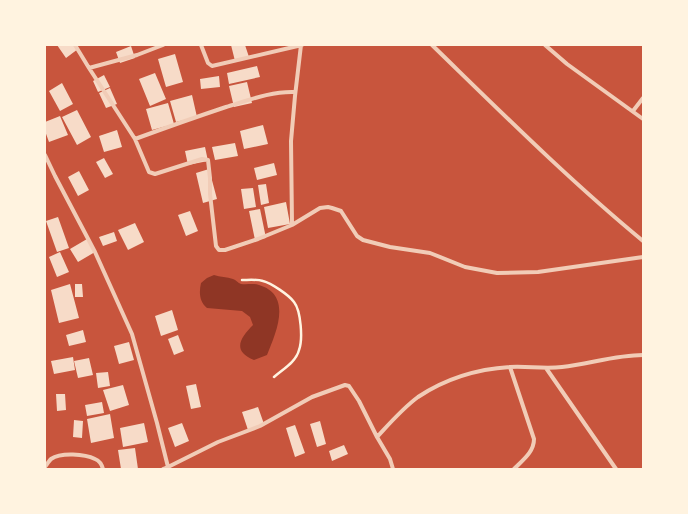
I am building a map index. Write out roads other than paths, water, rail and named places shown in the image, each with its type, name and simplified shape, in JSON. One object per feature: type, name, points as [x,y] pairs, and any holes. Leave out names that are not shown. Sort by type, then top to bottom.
[{"type":"street","points":[[75,45],[135,139],[151,174],[202,159],[208,160],[210,194],[216,246],[218,250],[226,250],[258,239],[292,225],[320,208],[332,208],[341,211],[357,236],[364,240],[430,253],[465,267],[497,273],[538,272],[643,257]]},
{"type":"street","points":[[89,68],[137,55],[163,45]]},
{"type":"street","points":[[201,45],[208,63],[212,66],[302,45],[296,92],[291,158],[292,225]]},
{"type":"street","points":[[432,45],[546,155],[606,210],[643,241]]},
{"type":"street","points":[[545,45],[567,64],[633,111],[643,120]]},
{"type":"street","points":[[135,139],[258,97],[296,92]]},
{"type":"street","points":[[633,111],[643,98]]},
{"type":"street","points":[[45,155],[94,252],[132,334],[157,423],[165,468],[218,442],[260,426],[312,397],[345,385],[349,386],[359,401],[376,437],[394,469]]},
{"type":"street","points":[[376,437],[400,412],[418,397],[467,374],[510,367],[546,368],[573,366],[618,358],[643,356]]},
{"type":"street","points":[[510,367],[534,439],[534,446],[514,469]]},
{"type":"street","points":[[546,368],[616,469]]},
{"type":"street","points":[[45,467],[51,459],[65,454],[79,455],[96,459],[103,469]]}]
